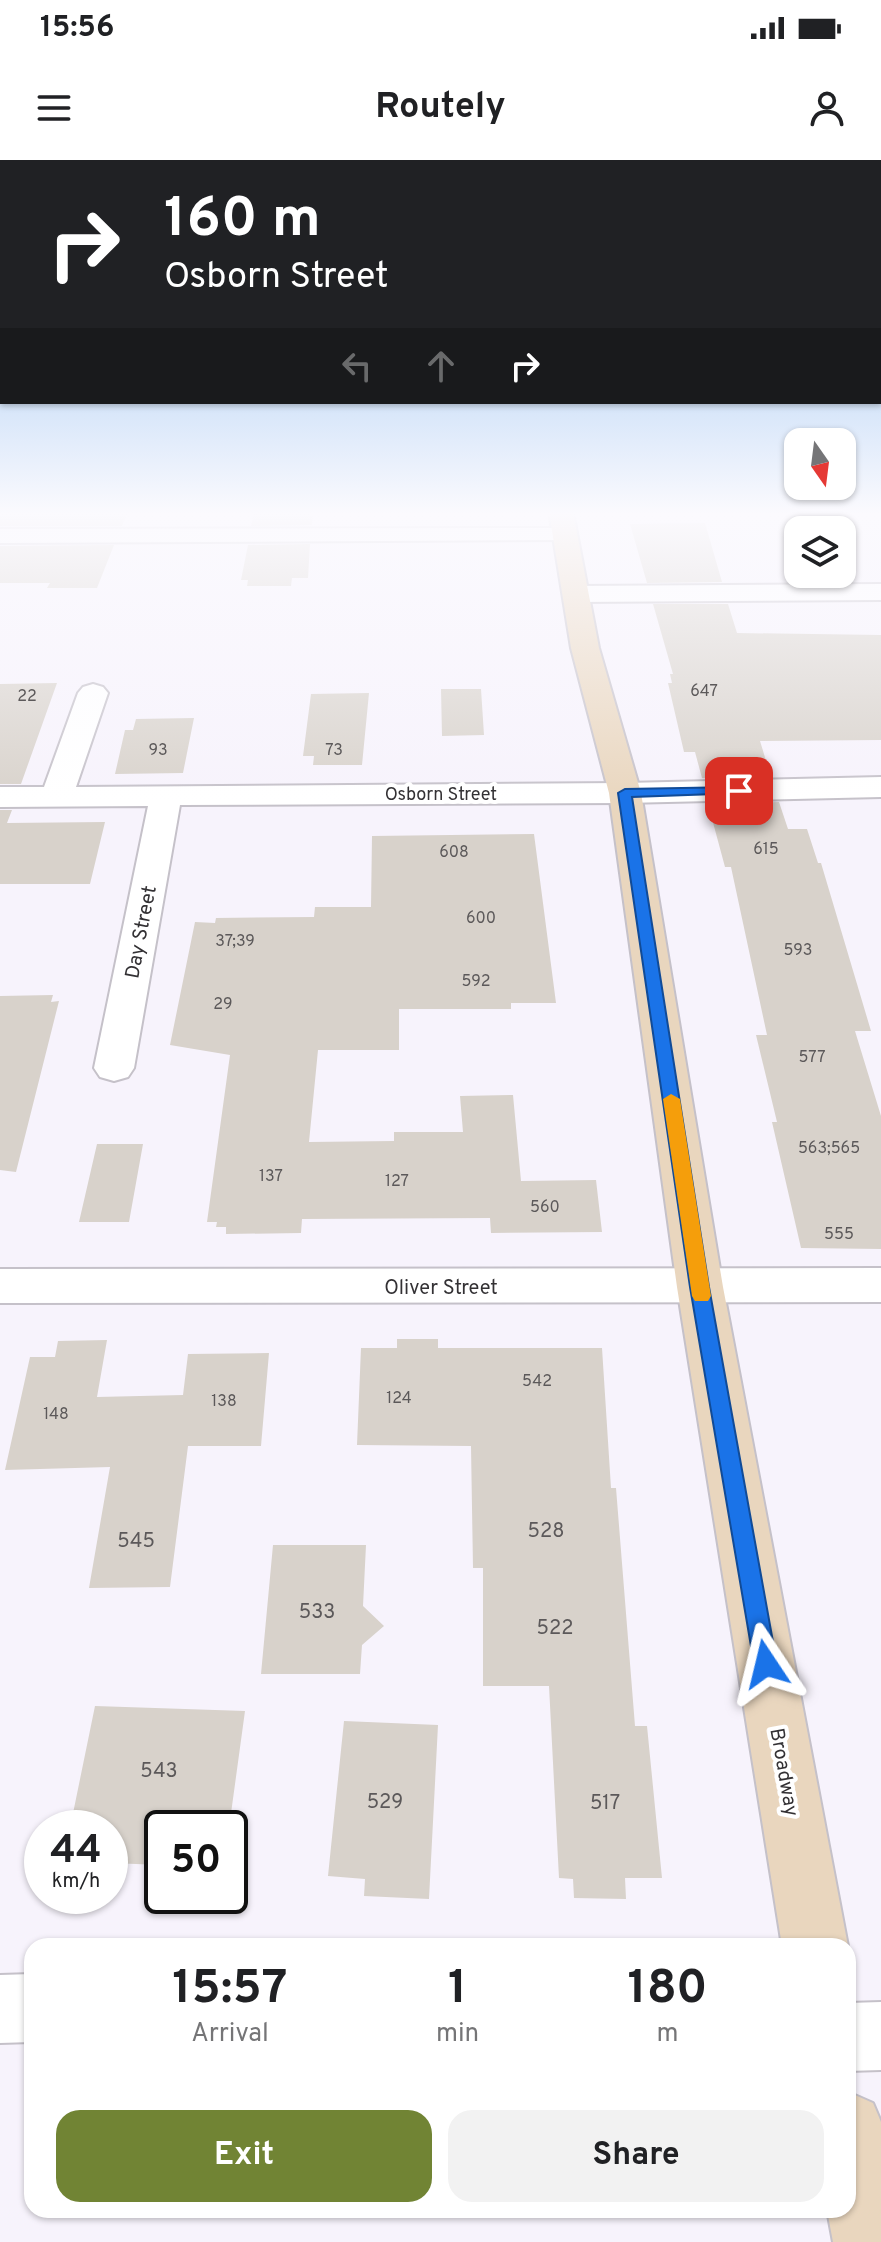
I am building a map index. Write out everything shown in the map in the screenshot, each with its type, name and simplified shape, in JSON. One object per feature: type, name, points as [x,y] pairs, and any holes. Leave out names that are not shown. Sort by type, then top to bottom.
[{"type":"main road","name":"Broadway","points":[[579,609],[585,648],[625,793],[700,1287],[814,1938]]},
{"type":"main road","points":[[856,2169],[870,2242]]},
{"type":"street","points":[[57,797],[93,693]]},
{"type":"street","name":"Osborn Street","points":[[0,797],[625,793],[881,787]]},
{"type":"street","name":"Day Street","points":[[114,1068],[166,796]]},
{"type":"street","name":"Oliver Street","points":[[0,1286],[881,1285]]},
{"type":"street","points":[[0,2009],[24,2008]]},
{"type":"street","points":[[856,2037],[881,2036]]},
{"type":"building","points":[[654,609],[730,609],[737,633],[881,635],[881,740],[760,741],[771,777],[702,778],[695,752],[684,752],[668,683],[672,683],[670,674],[673,674]]},
{"type":"building","points":[[57,683],[21,784],[0,784],[0,684]]},
{"type":"building","points":[[441,689],[481,689],[484,735],[442,736]]},
{"type":"building","points":[[369,693],[362,765],[313,765],[314,756],[303,756],[311,694]]},
{"type":"building","points":[[194,718],[183,773],[115,774],[125,730],[133,730],[136,719]]},
{"type":"building","points":[[779,802],[788,829],[807,829],[818,863],[821,863],[871,1031],[855,1031],[881,1116],[881,1249],[801,1248],[772,1122],[777,1122],[756,1035],[767,1035],[731,867],[725,867],[708,804]]},
{"type":"building","points":[[0,810],[12,810],[7,823],[105,822],[90,884],[0,884]]},
{"type":"building","points":[[534,834],[556,1003],[511,1003],[511,1009],[399,1009],[399,1050],[318,1050],[309,1142],[394,1141],[394,1132],[463,1132],[460,1096],[513,1095],[521,1181],[596,1180],[602,1232],[491,1233],[490,1218],[302,1219],[301,1233],[226,1234],[226,1227],[216,1227],[217,1222],[207,1222],[230,1055],[170,1045],[195,922],[215,923],[216,918],[314,917],[315,907],[371,907],[372,836]]},
{"type":"building","points":[[53,995],[51,1002],[59,1001],[16,1172],[0,1170],[0,996]]},
{"type":"building","points":[[97,1144],[143,1144],[129,1222],[79,1222]]},
{"type":"building","points":[[397,1339],[438,1339],[438,1348],[602,1348],[611,1488],[616,1488],[635,1726],[647,1726],[662,1878],[625,1878],[626,1899],[574,1898],[573,1879],[559,1878],[549,1686],[483,1686],[483,1568],[473,1568],[471,1446],[357,1445],[361,1348],[397,1348]]},
{"type":"building","points":[[107,1340],[97,1397],[183,1395],[188,1354],[269,1353],[261,1446],[188,1446],[170,1587],[89,1588],[110,1467],[5,1470],[30,1357],[55,1357],[58,1341]]},
{"type":"building","points":[[273,1545],[366,1545],[363,1606],[384,1626],[362,1645],[360,1674],[261,1674]]},
{"type":"building","points":[[95,1706],[245,1711],[231,1810],[144,1810],[144,1864],[128,1864],[128,1810],[74,1810]]},
{"type":"building","points":[[344,1721],[438,1725],[429,1899],[364,1896],[365,1879],[328,1876]]},
{"type":"slow traffic","points":[[671,1099],[701,1296]]},
{"type":"route","points":[[739,791],[625,793],[700,1287],[766,1664]]}]
